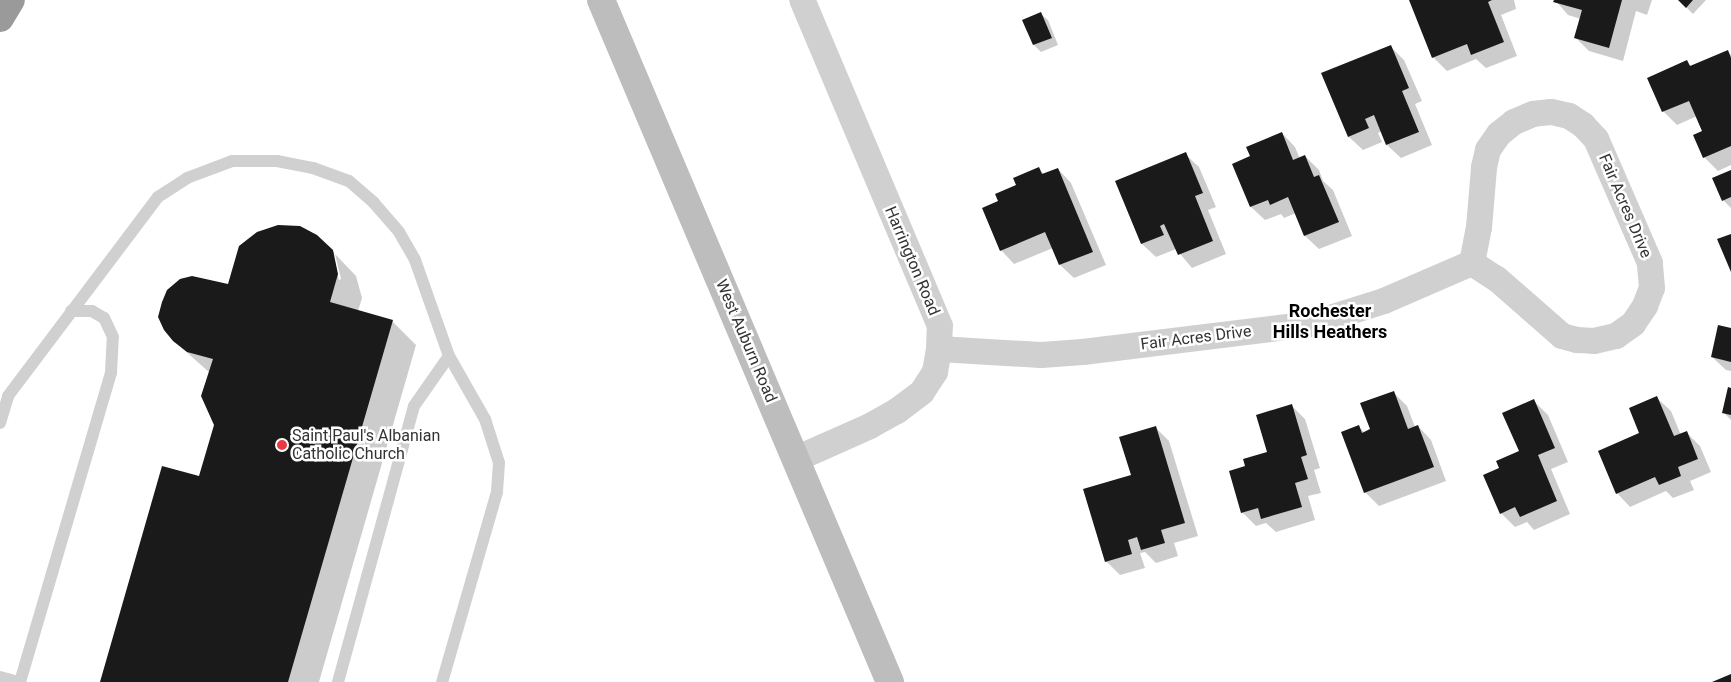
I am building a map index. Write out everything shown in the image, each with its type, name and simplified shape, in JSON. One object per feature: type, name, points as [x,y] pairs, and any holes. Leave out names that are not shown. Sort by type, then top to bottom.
[{"type":"highway","points":[[0,18],[11,0]]},
{"type":"main road","name":"West Auburn Road","points":[[601,0],[890,682]]},
{"type":"street","name":"Harrington Road","points":[[796,459],[870,426],[897,411],[922,392],[935,372],[940,326],[802,0]]},
{"type":"street","name":"Fair Acres Drive","points":[[1550,112],[1569,116],[1583,125],[1596,139],[1650,263],[1652,288],[1645,306],[1633,324],[1616,336],[1594,341],[1577,340],[1562,336],[1497,279],[1472,263],[1479,227],[1488,150],[1499,134],[1514,122],[1533,114],[1550,112]]},
{"type":"street","name":"Fair Acres Drive","points":[[939,348],[1041,355],[1084,352],[1311,324],[1384,301],[1472,263]]},
{"type":"lane","points":[[0,423],[8,396],[70,311],[158,197],[187,178],[232,161],[276,161],[313,168],[349,181],[374,203],[398,232],[416,260],[449,356],[485,419],[499,463],[497,492],[442,682]]},
{"type":"lane","points":[[0,677],[19,682],[111,372],[114,338],[104,318],[92,311],[70,311]]},
{"type":"lane","points":[[338,682],[414,406],[449,356]]},
{"type":"building","points":[[1409,0],[1492,0],[1488,2],[1504,42],[1471,55],[1467,44],[1432,58]]},
{"type":"building","points":[[1554,0],[1622,0],[1609,48],[1574,38],[1582,10],[1553,2]]},
{"type":"building","points":[[1678,0],[1693,0],[1686,8]]},
{"type":"building","points":[[1041,12],[1052,38],[1033,45],[1022,20]]},
{"type":"building","points":[[1391,45],[1409,88],[1402,91],[1419,132],[1386,145],[1374,115],[1365,119],[1369,128],[1348,137],[1321,73]]},
{"type":"building","points":[[1728,50],[1731,58],[1731,146],[1703,158],[1693,135],[1702,131],[1689,101],[1662,112],[1647,78],[1687,60],[1690,66]]},
{"type":"building","points":[[1282,132],[1293,160],[1305,155],[1314,177],[1319,175],[1339,222],[1304,236],[1288,197],[1270,205],[1268,200],[1250,207],[1232,164],[1250,156],[1246,147]]},
{"type":"building","points":[[1186,152],[1203,193],[1195,196],[1213,241],[1178,255],[1164,224],[1160,226],[1164,235],[1141,244],[1115,181]]},
{"type":"building","points":[[1039,167],[1042,174],[1058,168],[1093,252],[1059,265],[1045,232],[1000,251],[982,208],[998,201],[995,194],[1016,185],[1013,178]]},
{"type":"building","points":[[1731,170],[1731,197],[1722,201],[1712,178]]},
{"type":"building","name":"Saint Paul's Albanian Catholic Church","points":[[278,225],[300,226],[317,235],[333,250],[338,274],[330,302],[393,320],[288,682],[100,682],[162,466],[199,476],[214,425],[201,396],[213,359],[187,352],[173,341],[164,330],[158,317],[162,302],[167,290],[180,279],[192,276],[228,284],[239,246],[257,232]]},
{"type":"building","points":[[1731,234],[1731,272],[1717,239]]},
{"type":"building","points":[[1718,325],[1731,328],[1731,362],[1711,357]]},
{"type":"building","points":[[1728,387],[1731,388],[1731,415],[1722,413]]},
{"type":"building","points":[[1394,391],[1408,429],[1418,425],[1434,467],[1364,493],[1341,432],[1359,425],[1362,433],[1370,429],[1360,403]]},
{"type":"building","points":[[1657,396],[1674,436],[1687,431],[1698,459],[1678,467],[1681,476],[1659,485],[1655,477],[1616,494],[1598,451],[1639,433],[1629,408]]},
{"type":"building","points":[[1534,399],[1555,448],[1538,455],[1557,501],[1520,517],[1515,507],[1500,514],[1483,475],[1499,468],[1496,461],[1519,451],[1502,413]]},
{"type":"building","points":[[1292,404],[1307,455],[1301,457],[1308,479],[1295,483],[1302,507],[1261,519],[1258,508],[1241,513],[1229,471],[1245,466],[1243,459],[1267,452],[1256,415]]},
{"type":"building","points":[[1156,426],[1185,523],[1161,530],[1165,543],[1141,550],[1137,537],[1128,540],[1132,554],[1105,562],[1083,489],[1131,475],[1119,437]]},
{"type":"building","points":[[1731,674],[1731,682],[1712,682]]},
{"type":"place","name":"Saint Paul's Albanian Catholic Church","points":[[282,445]]},
{"type":"district","name":"Rochester Hills Heathers","points":[[1330,322]]}]
